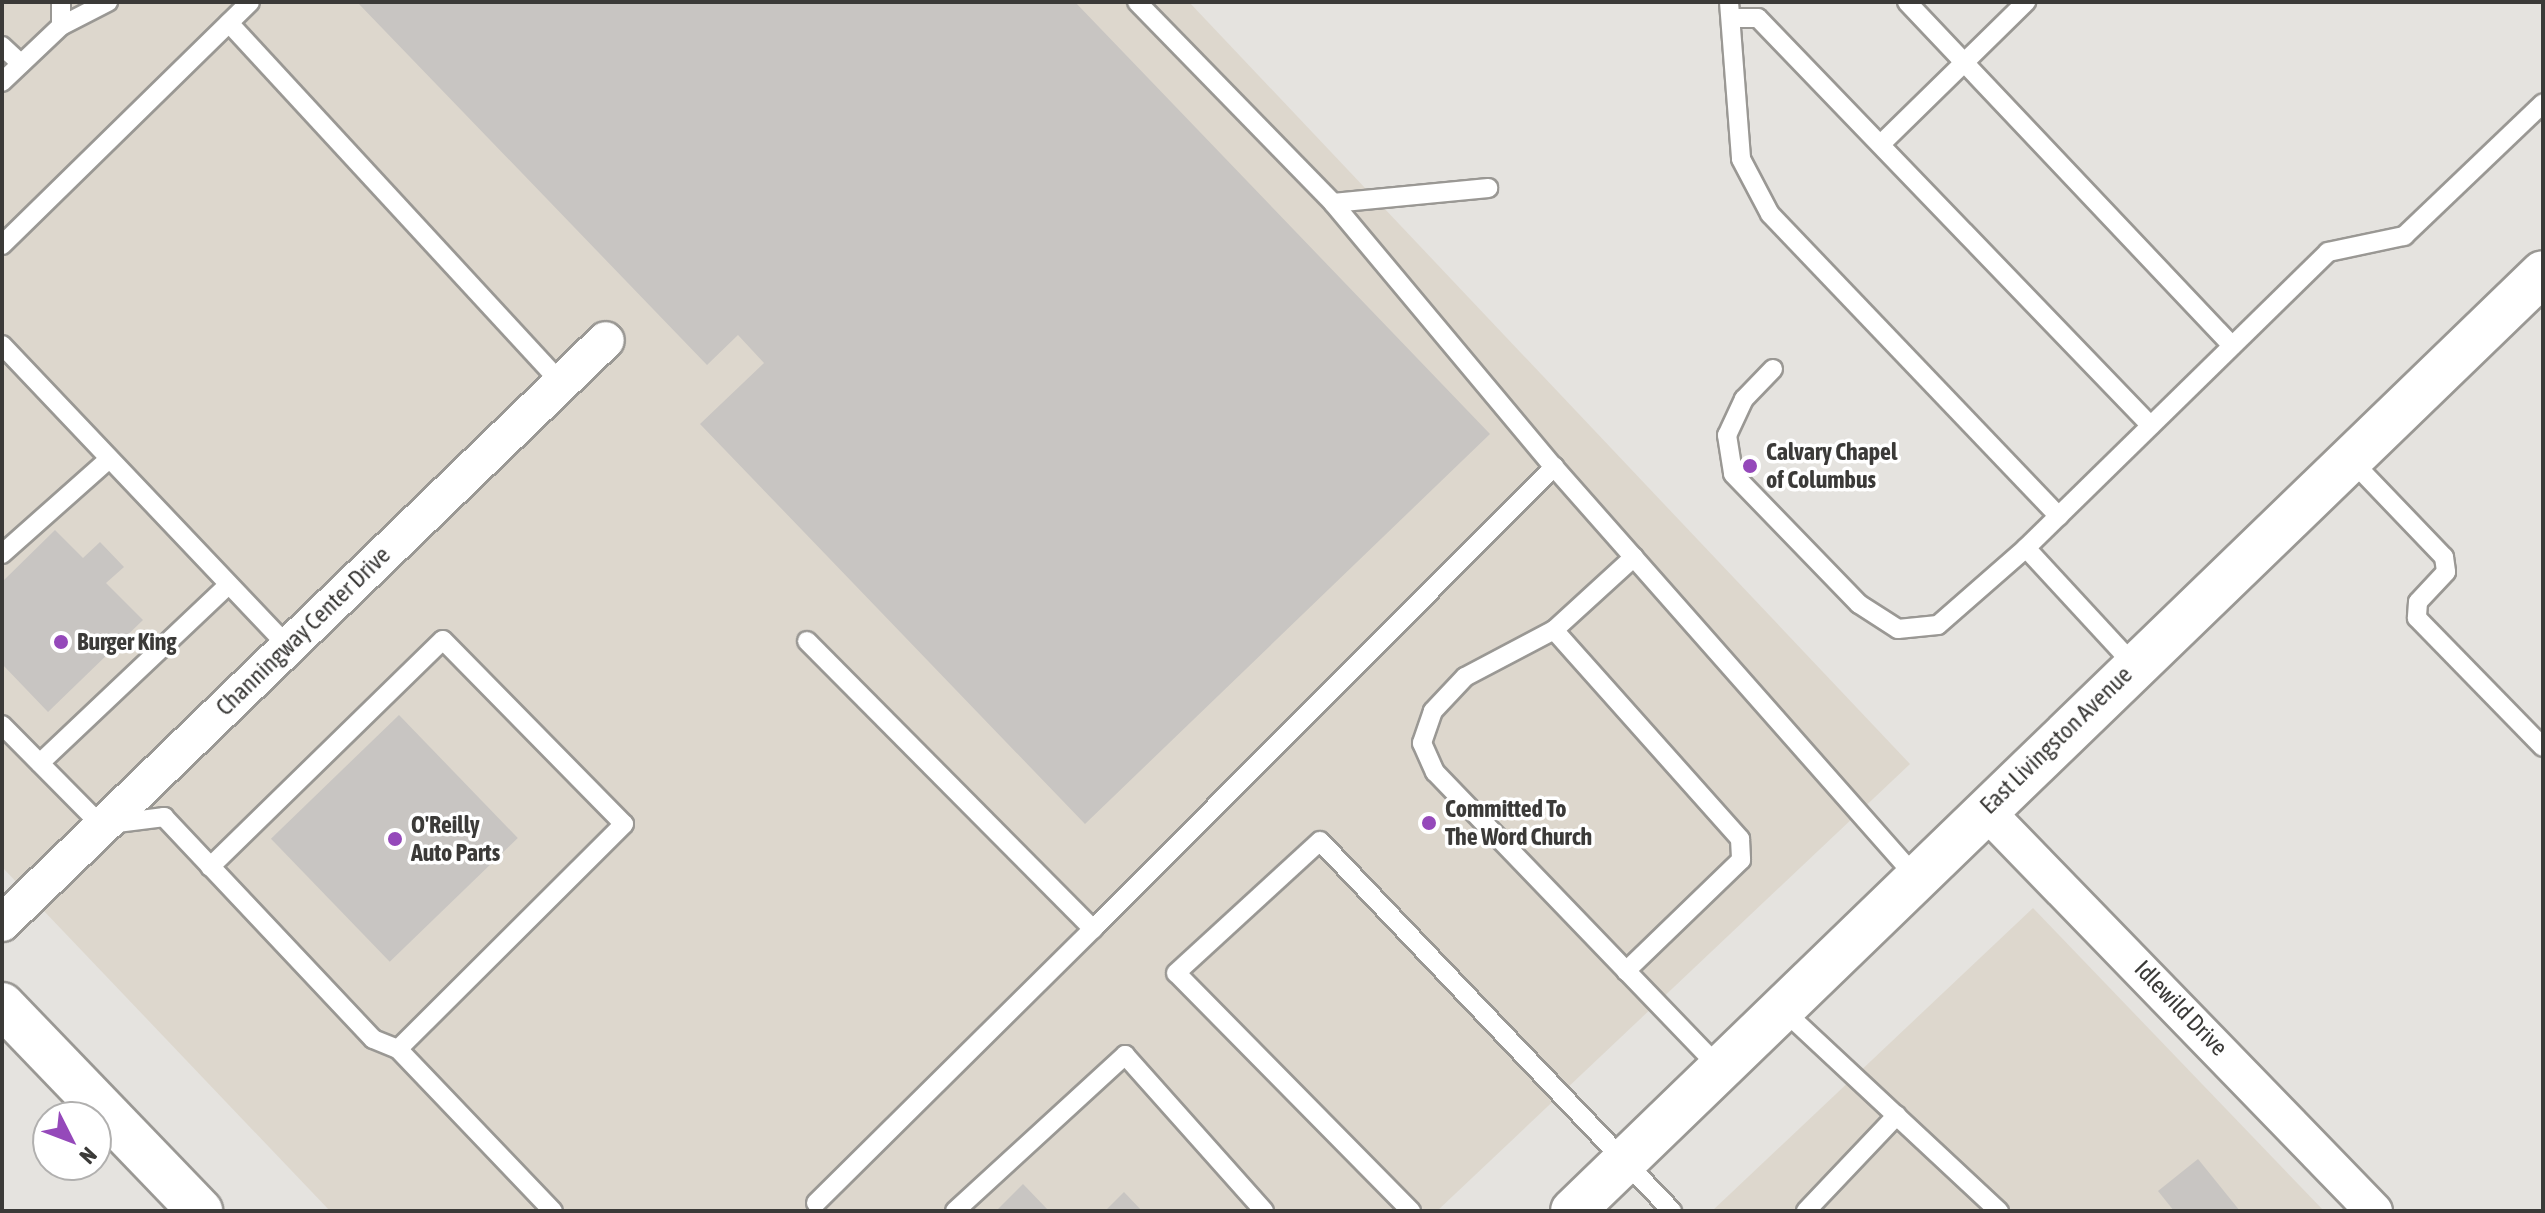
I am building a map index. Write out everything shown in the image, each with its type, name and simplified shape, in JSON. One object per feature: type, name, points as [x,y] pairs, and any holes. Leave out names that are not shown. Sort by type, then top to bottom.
[{"type":"main road","name":"East Livingston Avenue","points":[[1573,1211],[1984,809],[2543,273]]},
{"type":"main road","points":[[2,1005],[200,1211]]},
{"type":"street","name":"Channingway Center Drive","points":[[2,923],[606,340]]},
{"type":"street","name":"Idlewild Drive","points":[[1984,809],[2374,1211]]},
{"type":"lane","points":[[61,2],[61,26]]},
{"type":"lane","points":[[2,82],[61,26],[108,2]]},
{"type":"lane","points":[[2,245],[250,2]]},
{"type":"lane","points":[[1137,2],[1333,203],[1554,467],[1915,876]]},
{"type":"lane","points":[[1907,2],[2232,346]]},
{"type":"lane","points":[[1882,143],[2026,2]]},
{"type":"lane","points":[[2059,516],[1770,214],[1741,159],[1730,10],[1758,18],[1882,143],[2151,426]]},
{"type":"lane","points":[[229,23],[561,383]]},
{"type":"lane","points":[[2,46],[21,64]]},
{"type":"lane","points":[[1773,369],[1744,399],[1727,435],[1733,474],[1859,604],[1898,629],[1938,625],[2026,548],[2328,252],[2404,236],[2543,103]]},
{"type":"lane","points":[[1333,203],[1488,188]]},
{"type":"lane","points":[[2,345],[288,646]]},
{"type":"lane","points":[[2350,459],[2444,557],[2446,572],[2418,602],[2417,618],[2543,747]]},
{"type":"lane","points":[[2,554],[108,460]]},
{"type":"lane","points":[[816,1208],[1554,467]]},
{"type":"lane","points":[[2026,548],[2134,665]]},
{"type":"lane","points":[[1634,557],[1554,630],[1465,677],[1433,711],[1422,743],[1435,772],[1719,1067]]},
{"type":"lane","points":[[40,763],[228,585]]},
{"type":"lane","points":[[1554,630],[1740,839],[1741,860],[1626,971]]},
{"type":"lane","points":[[210,867],[443,640],[624,824],[398,1049]]},
{"type":"lane","points":[[807,641],[1093,929]]},
{"type":"lane","points":[[2,725],[101,825],[164,817],[373,1039],[398,1049],[553,1211]]},
{"type":"lane","points":[[1411,1211],[1176,973],[1320,841],[1626,1159],[1672,1211]]},
{"type":"lane","points":[[1781,1008],[1999,1211]]},
{"type":"lane","points":[[955,1211],[1125,1055],[1264,1211]]},
{"type":"lane","points":[[1806,1211],[1897,1115]]},
{"type":"shaded area","points":[[2,2],[1189,2],[1910,764],[1437,1211],[330,1211],[2,867]]},
{"type":"shaded area","points":[[2033,908],[2324,1211],[1712,1211]]},
{"type":"building","points":[[357,2],[1075,2],[1490,434],[1085,824],[700,424],[764,363],[738,335],[707,365]]},
{"type":"building","name":"Burger King","points":[[55,530],[83,558],[100,542],[124,567],[106,583],[143,620],[48,712],[2,664],[2,582]]},
{"type":"building","name":"O'Reilly Auto Parts","points":[[399,715],[518,838],[390,962],[271,839]]},
{"type":"building","points":[[2198,1159],[2240,1211],[2174,1211],[2158,1191]]},
{"type":"building","points":[[1023,1184],[1049,1211],[996,1211]]},
{"type":"building","points":[[1124,1192],[1142,1211],[1105,1211]]},
{"type":"place","name":"Calvary Chapel of Columbus","points":[[1750,466]]},
{"type":"place","name":"Burger King","points":[[61,642]]},
{"type":"place","name":"Committed To The Word Church","points":[[1429,823]]},
{"type":"place","name":"O'Reilly Auto Parts","points":[[395,839]]}]
